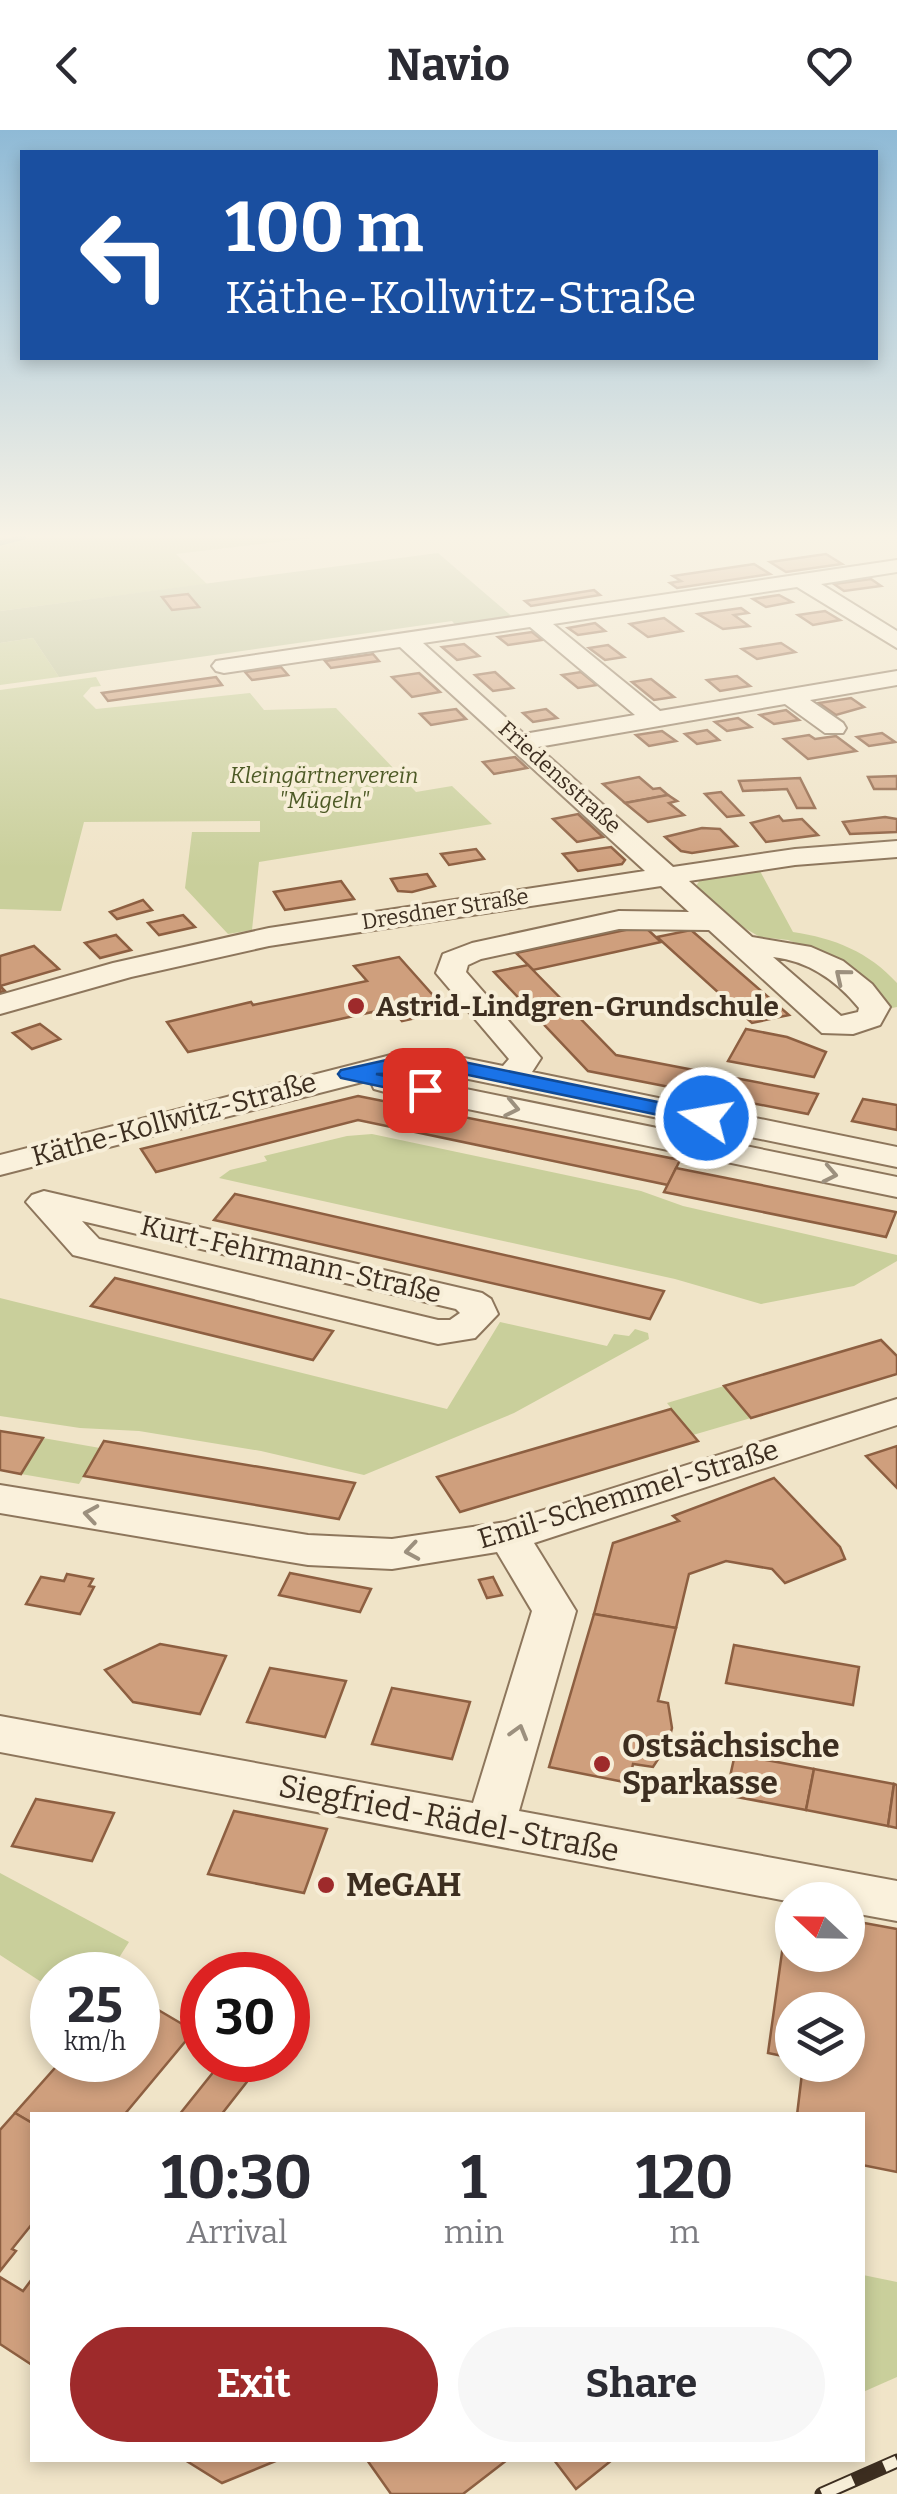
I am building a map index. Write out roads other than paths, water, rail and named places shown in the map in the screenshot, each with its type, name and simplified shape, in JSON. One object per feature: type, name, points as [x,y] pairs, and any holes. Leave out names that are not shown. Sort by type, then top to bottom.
[{"type":"street","points":[[224,666],[355,647]]},
{"type":"street","name":"Friedensstraße","points":[[414,647],[521,742],[716,921],[833,1026],[862,1024],[875,1007],[816,955],[744,946]]},
{"type":"street","points":[[568,647],[656,720]]},
{"type":"street","points":[[521,742],[897,678]]},
{"type":"street","points":[[790,697],[834,728]]},
{"type":"street","name":"Dresdner Straße","points":[[0,1004],[124,969],[269,937],[668,875],[826,853],[897,849]]},
{"type":"street","points":[[512,1078],[525,1058],[452,973],[454,960],[472,952],[619,920],[716,921]]},
{"type":"street","name":"Käthe-Kollwitz-Straße","points":[[5,1163],[391,1065],[454,1066],[897,1157]]},
{"type":"street","name":"Käthe-Kollwitz-Straße","points":[[348,1074],[897,1187]]},
{"type":"street","name":"Kurt-Fehrmann-Straße","points":[[5,1163],[86,1247],[438,1332],[456,1333],[470,1327],[479,1314],[478,1307],[470,1301],[44,1202]]},
{"type":"street","name":"Emil-Schemmel-Straße","points":[[0,1499],[308,1550],[392,1554],[509,1536],[897,1412]]},
{"type":"street","points":[[491,1826],[554,1610],[509,1536]]},
{"type":"street","name":"Siegfried-Rädel-Straße","points":[[0,1734],[897,1901]]},
{"type":"railway","points":[[822,2494],[897,2461]]},
{"type":"place","name":"Astrid-Lindgren-Grundschule","points":[[356,1006]]},
{"type":"place","name":"Ostsächsische Sparkasse","points":[[602,1764]]},
{"type":"place","name":"MeGAH","points":[[326,1885]]},
{"type":"park label","name":"Kleingärtnerverein \"Mügeln\"","points":[[324,788]]}]
